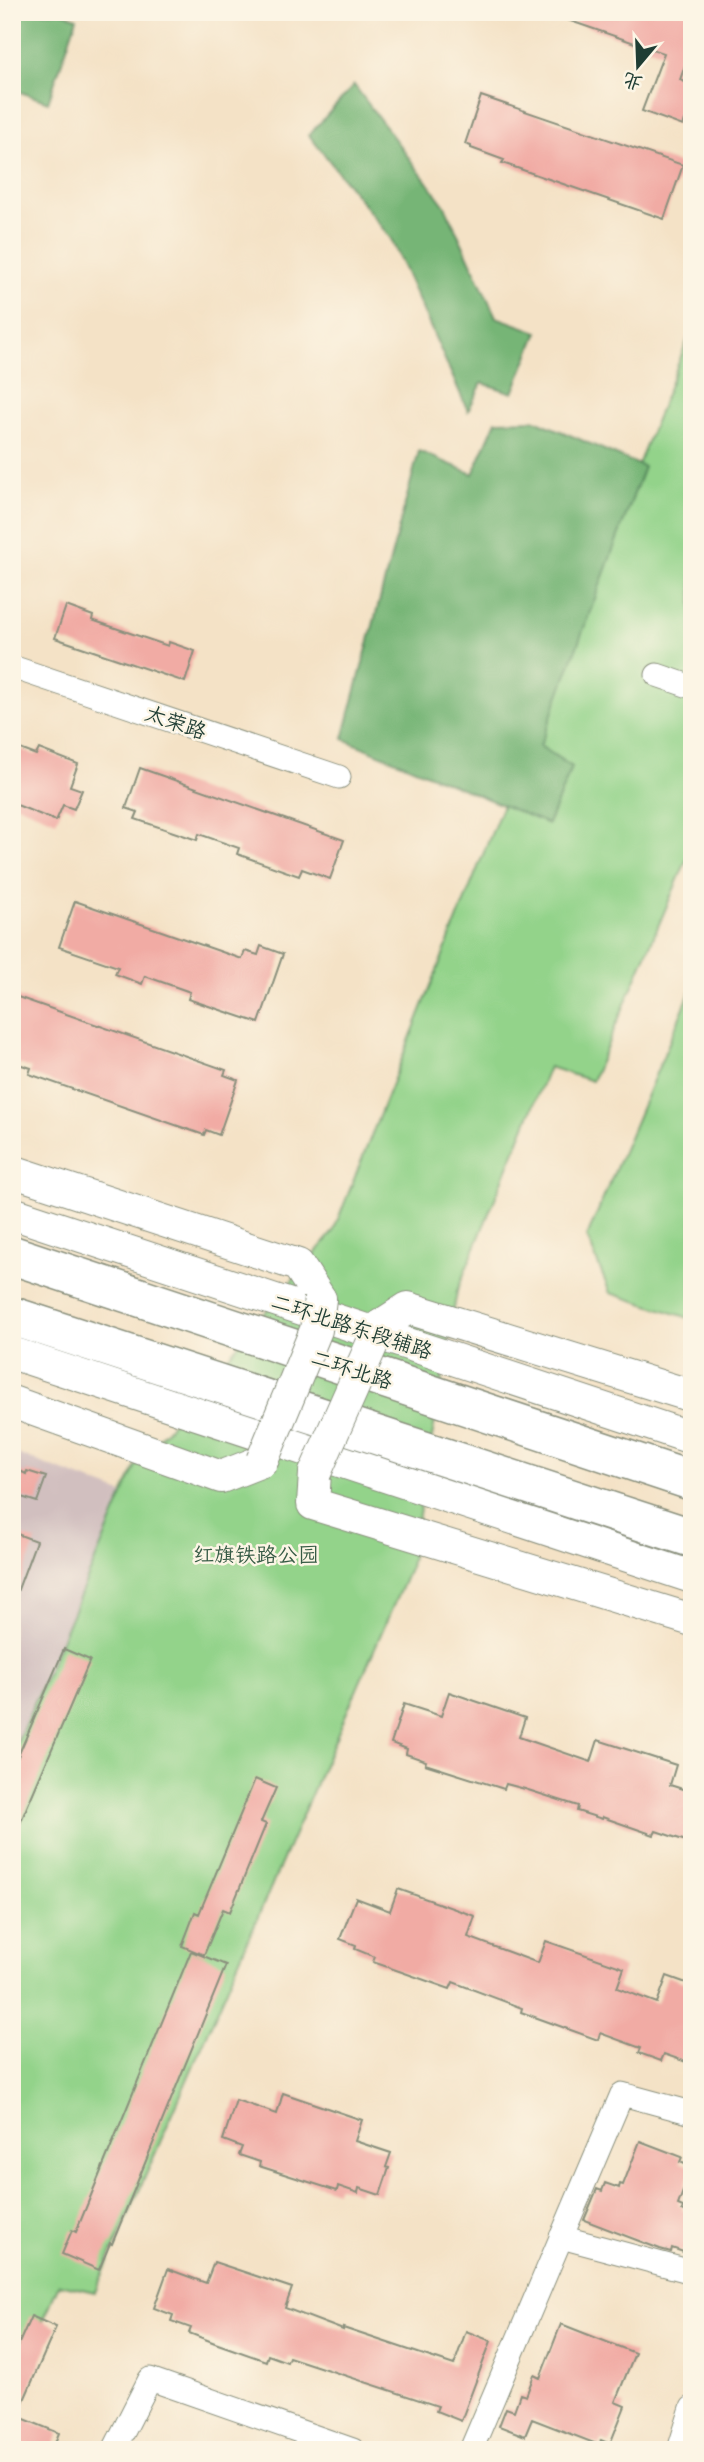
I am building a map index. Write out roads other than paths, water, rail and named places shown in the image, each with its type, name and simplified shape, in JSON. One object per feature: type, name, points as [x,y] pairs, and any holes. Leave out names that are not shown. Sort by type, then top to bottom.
[{"type":"highway","name":"二环北路","points":[[12,1255],[692,1481]]},
{"type":"highway","points":[[12,1316],[692,1538]]},
{"type":"street","name":"太荣路","points":[[12,667],[339,777]]},
{"type":"street","points":[[657,675],[692,687]]},
{"type":"street","points":[[12,1171],[299,1265],[320,1299],[317,1330],[262,1461],[221,1477],[12,1402]]},
{"type":"street","name":"二环北路东段辅路","points":[[12,1213],[692,1438]]},
{"type":"street","points":[[692,1396],[408,1308],[380,1326],[315,1473],[313,1504],[692,1620]]},
{"type":"street","points":[[12,1353],[692,1577]]},
{"type":"street","points":[[471,2450],[622,2094],[692,2113]]},
{"type":"street","points":[[561,2237],[692,2272]]},
{"type":"street","points":[[114,2450],[150,2379],[353,2450]]},
{"type":"street","points":[[679,2450],[692,2408]]},
{"type":"park label","name":"红旗铁路公园","points":[[256,1554]]}]
